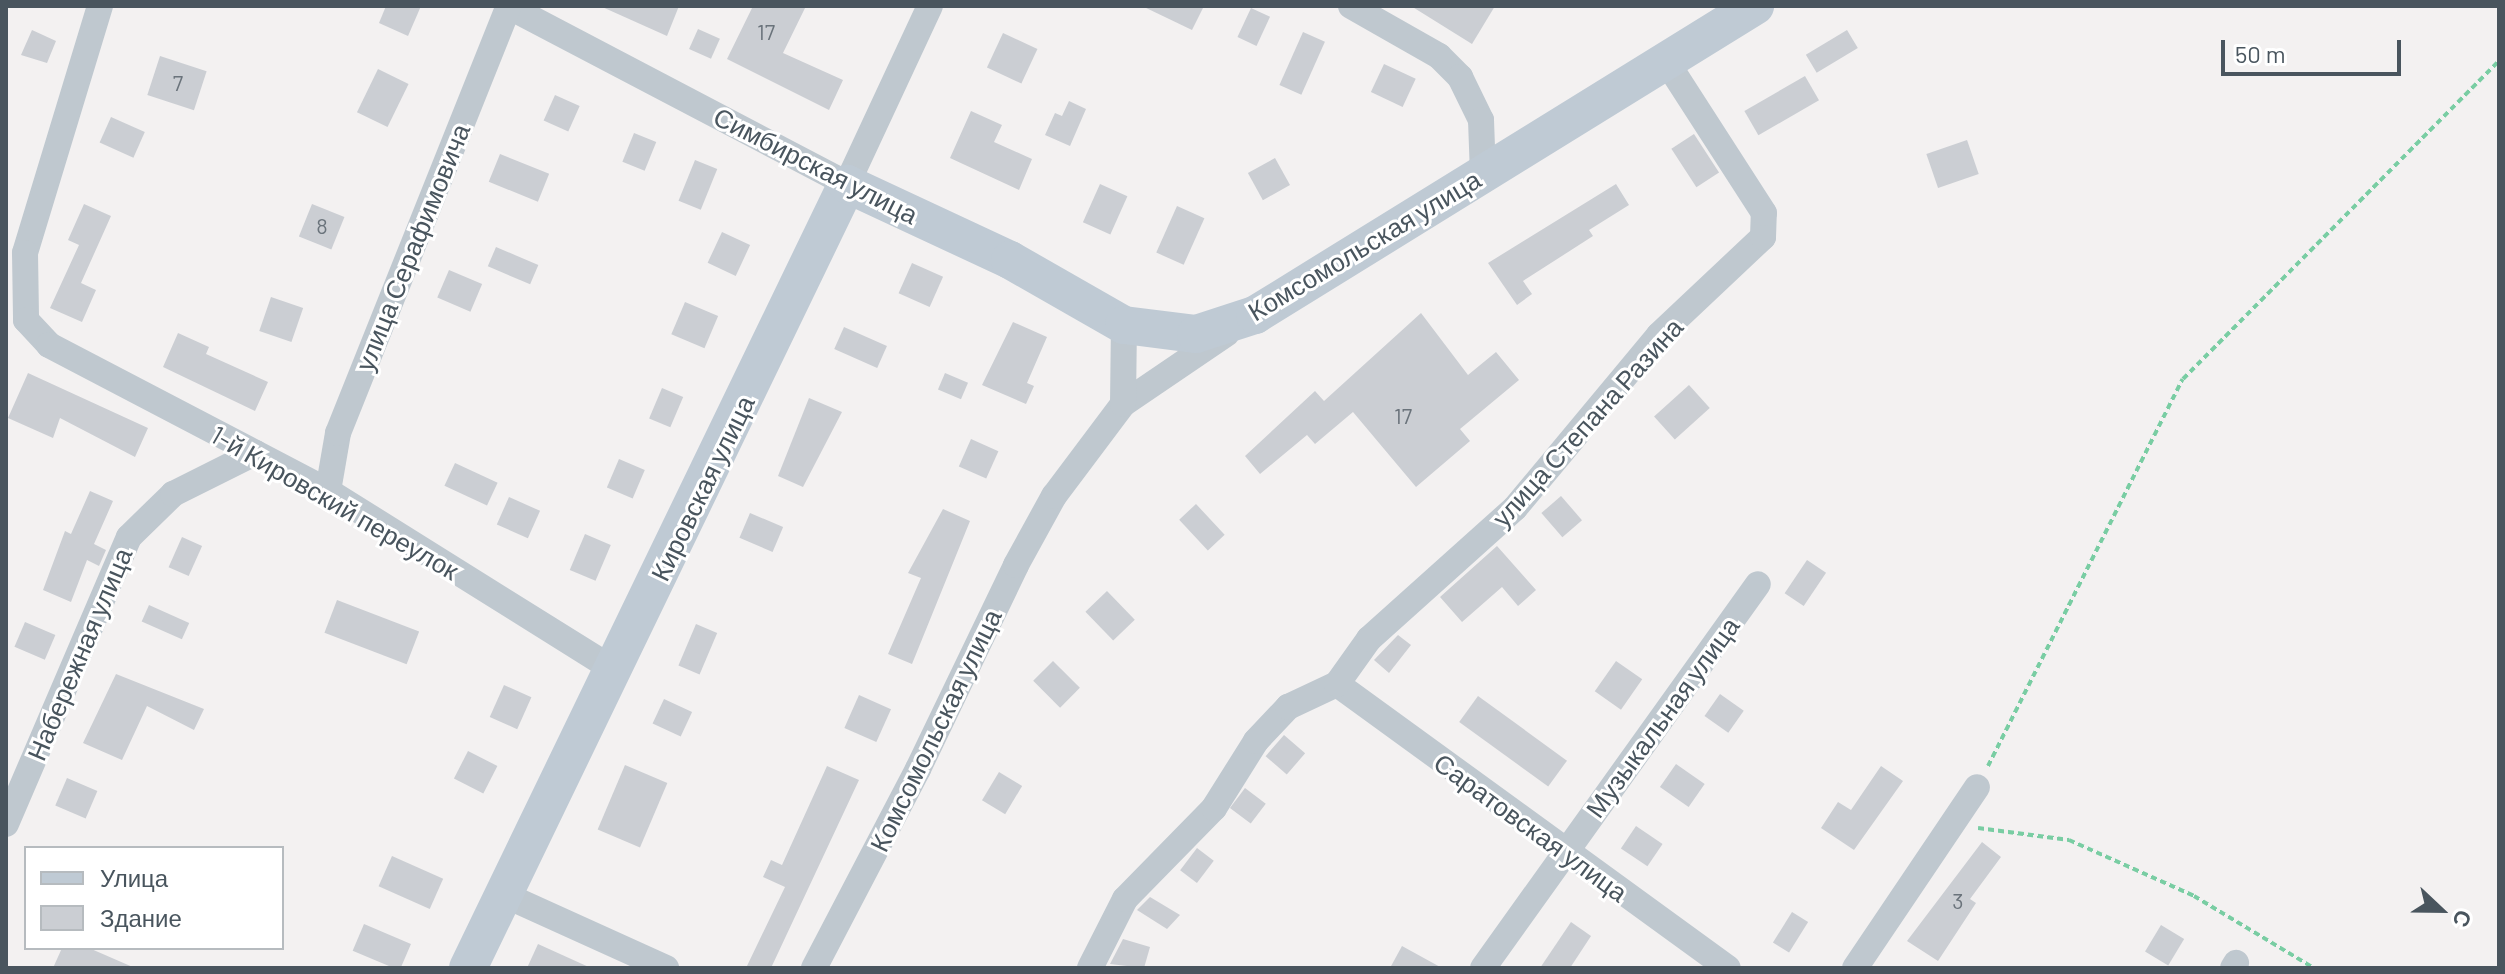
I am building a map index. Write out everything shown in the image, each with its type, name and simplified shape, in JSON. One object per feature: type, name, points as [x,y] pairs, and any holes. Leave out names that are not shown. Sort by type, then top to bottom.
[{"type":"main road","name":"Комсомольская улица","points":[[1124,325],[1196,334],[1255,315],[1755,6]]},
{"type":"main road","name":"Симбирская улица","points":[[847,184],[1010,260],[1124,325]]},
{"type":"main road","name":"Кировская улица","points":[[468,968],[615,670],[847,184]]},
{"type":"street","name":"1-й Кировский переулок","points":[[100,6],[25,253],[26,320],[49,345],[328,491],[615,670]]},
{"type":"street","name":"Симбирская улица","points":[[508,6],[847,184]]},
{"type":"street","name":"улица Серафимовича","points":[[328,491],[338,433],[508,6]]},
{"type":"street","name":"Кировская улица","points":[[847,184],[930,6]]},
{"type":"street","points":[[1351,6],[1439,56],[1460,77],[1481,120],[1483,174]]},
{"type":"street","name":"улица Степана Разина","points":[[1090,968],[1125,899],[1214,808],[1256,741],[1288,707],[1337,684],[1369,639],[1515,508],[1659,335],[1763,237],[1764,213],[1666,61]]},
{"type":"street","points":[[1123,404],[1255,315]]},
{"type":"street","points":[[1123,404],[1124,325]]},
{"type":"street","name":"Комсомольская улица","points":[[814,968],[1038,524],[1123,404]]},
{"type":"street","name":"Набережная улица","points":[[6,824],[129,537],[173,494],[255,453]]},
{"type":"street","name":"Музыкальная улица","points":[[1483,968],[1758,584]]},
{"type":"street","name":"Саратовская улица","points":[[1337,684],[1565,853],[1728,968]]},
{"type":"street","points":[[1855,968],[1977,787]]},
{"type":"street","points":[[505,895],[666,968]]},
{"type":"path","points":[[1977,787],[2183,379],[2499,61]]},
{"type":"path","points":[[1952,825],[2069,840],[2194,896],[2314,968]]},
{"type":"building","points":[[386,6],[421,6],[408,36],[379,23]]},
{"type":"building","points":[[600,6],[679,6],[667,36]]},
{"type":"building","points":[[753,6],[806,6],[783,53],[843,80],[829,110],[727,59]]},
{"type":"building","points":[[1142,6],[1204,6],[1192,30]]},
{"type":"building","points":[[1411,6],[1495,6],[1472,44]]},
{"type":"building","points":[[1251,8],[1270,17],[1257,46],[1237,37]]},
{"type":"building","points":[[698,29],[720,39],[711,59],[689,49]]},
{"type":"building","points":[[32,30],[56,41],[47,63],[21,55]]},
{"type":"building","points":[[1847,30],[1858,48],[1817,73],[1806,55]]},
{"type":"building","points":[[1303,32],[1325,42],[1301,95],[1279,85]]},
{"type":"building","points":[[1003,33],[1037,49],[1021,83],[987,67]]},
{"type":"building","points":[[160,56],[207,71],[194,110],[147,95]]},
{"type":"building","points":[[1384,64],[1416,79],[1403,107],[1371,92]]},
{"type":"building","points":[[378,69],[409,84],[388,127],[357,112]]},
{"type":"building","points":[[1805,76],[1819,100],[1758,135],[1744,111]]},
{"type":"building","points":[[555,95],[580,106],[568,132],[544,121]]},
{"type":"building","points":[[1069,101],[1086,109],[1070,146],[1045,135],[1055,113],[1062,116]]},
{"type":"building","points":[[971,111],[1002,125],[994,142],[1032,159],[1019,190],[950,158]]},
{"type":"building","points":[[111,117],[145,132],[133,158],[100,143]]},
{"type":"building","points":[[634,133],[656,142],[645,171],[622,162]]},
{"type":"building","points":[[1694,134],[1719,173],[1696,187],[1671,149]]},
{"type":"building","points":[[1967,140],[1979,174],[1938,188],[1926,154]]},
{"type":"building","points":[[500,154],[549,174],[538,202],[489,182]]},
{"type":"building","points":[[1275,158],[1290,185],[1263,200],[1248,173]]},
{"type":"building","points":[[695,160],[717,169],[701,210],[679,201]]},
{"type":"building","points":[[1100,184],[1127,196],[1110,235],[1083,222]]},
{"type":"building","points":[[1616,184],[1629,205],[1589,230],[1593,236],[1523,281],[1532,294],[1517,305],[1488,263]]},
{"type":"building","points":[[84,204],[111,216],[81,283],[96,290],[82,322],[50,308],[79,245],[68,240]]},
{"type":"building","points":[[312,204],[344,217],[331,250],[299,236]]},
{"type":"building","points":[[1177,206],[1204,218],[1184,265],[1156,253]]},
{"type":"building","points":[[722,232],[750,245],[736,276],[708,263]]},
{"type":"building","points":[[496,247],[538,265],[530,284],[488,266]]},
{"type":"building","points":[[912,263],[943,277],[930,307],[899,293]]},
{"type":"building","points":[[449,270],[482,284],[470,312],[437,298]]},
{"type":"building","points":[[271,297],[303,308],[291,342],[259,331]]},
{"type":"building","points":[[685,302],[718,316],[704,348],[671,334]]},
{"type":"building","points":[[1421,313],[1468,375],[1496,352],[1519,380],[1460,429],[1470,441],[1416,487],[1353,412],[1315,444],[1307,435],[1260,474],[1245,456],[1315,391],[1324,401]]},
{"type":"building","points":[[1013,322],[1047,337],[1027,383],[1034,386],[1026,404],[982,385]]},
{"type":"building","points":[[844,327],[887,346],[877,368],[834,349]]},
{"type":"building","points":[[178,333],[209,347],[206,354],[268,382],[255,411],[163,367]]},
{"type":"building","points":[[28,373],[148,428],[135,457],[60,418],[53,438],[8,418]]},
{"type":"building","points":[[945,373],[968,383],[961,399],[938,390]]},
{"type":"building","points":[[1689,385],[1710,408],[1675,439],[1654,416]]},
{"type":"building","points":[[662,388],[683,397],[670,427],[649,418]]},
{"type":"building","points":[[809,398],[842,412],[803,487],[778,476]]},
{"type":"building","points":[[971,439],[998,451],[986,479],[959,466]]},
{"type":"building","points":[[619,459],[645,470],[633,498],[607,488]]},
{"type":"building","points":[[455,463],[498,483],[487,506],[444,486]]},
{"type":"building","points":[[90,491],[113,501],[94,544],[106,550],[99,566],[87,560],[71,602],[43,590],[65,531],[71,534]]},
{"type":"building","points":[[1561,496],[1582,520],[1562,537],[1541,513]]},
{"type":"building","points":[[509,497],[540,511],[528,538],[497,524]]},
{"type":"building","points":[[1196,504],[1225,535],[1208,550],[1179,520]]},
{"type":"building","points":[[943,509],[970,521],[912,664],[888,654],[921,578],[908,573]]},
{"type":"building","points":[[750,513],[783,527],[773,552],[739,538]]},
{"type":"building","points":[[585,534],[611,545],[596,581],[570,570]]},
{"type":"building","points":[[182,537],[202,546],[189,576],[169,567]]},
{"type":"building","points":[[1497,546],[1536,590],[1518,606],[1502,587],[1462,622],[1440,597]]},
{"type":"building","points":[[1807,560],[1826,573],[1804,606],[1785,593]]},
{"type":"building","points":[[1107,591],[1135,620],[1113,641],[1085,612]]},
{"type":"building","points":[[337,600],[419,632],[407,664],[324,633]]},
{"type":"building","points":[[149,605],[189,623],[182,639],[142,621]]},
{"type":"building","points":[[25,622],[55,635],[45,660],[14,647]]},
{"type":"building","points":[[696,624],[717,633],[700,674],[678,665]]},
{"type":"building","points":[[1398,635],[1411,645],[1389,673],[1374,660]]},
{"type":"building","points":[[1053,661],[1080,688],[1060,708],[1033,681]]},
{"type":"building","points":[[1616,661],[1642,679],[1621,710],[1595,691]]},
{"type":"building","points":[[116,674],[204,709],[194,730],[147,706],[122,760],[83,743]]},
{"type":"building","points":[[504,685],[531,697],[517,729],[490,717]]},
{"type":"building","points":[[1720,694],[1744,711],[1728,733],[1705,716]]},
{"type":"building","points":[[859,695],[891,709],[876,742],[844,728]]},
{"type":"building","points":[[1478,696],[1567,761],[1548,787],[1459,722]]},
{"type":"building","points":[[664,699],[692,712],[681,737],[653,723]]},
{"type":"building","points":[[1284,735],[1305,753],[1287,775],[1266,756]]},
{"type":"building","points":[[468,751],[497,766],[483,794],[454,779]]},
{"type":"building","points":[[1676,764],[1705,784],[1689,807],[1660,787]]},
{"type":"building","points":[[625,765],[667,783],[640,847],[598,829]]},
{"type":"building","points":[[827,766],[859,780],[771,968],[746,968],[785,887],[763,877],[771,860],[782,865]]},
{"type":"building","points":[[1881,766],[1903,781],[1854,850],[1821,828],[1838,802],[1851,810]]},
{"type":"building","points":[[999,772],[1022,786],[1005,814],[982,800]]},
{"type":"building","points":[[67,778],[97,791],[86,819],[55,806]]},
{"type":"building","points":[[1245,788],[1266,804],[1251,824],[1230,808]]},
{"type":"building","points":[[1636,826],[1663,844],[1647,866],[1621,848]]},
{"type":"building","points":[[1982,842],[2001,857],[1970,899],[1976,903],[1938,961],[1907,941]]},
{"type":"building","points":[[1197,848],[1214,861],[1197,883],[1180,870]]},
{"type":"building","points":[[392,856],[443,879],[430,909],[379,886]]},
{"type":"building","points":[[1150,897],[1180,915],[1167,929],[1137,910]]},
{"type":"building","points":[[1792,912],[1808,922],[1789,953],[1773,943]]},
{"type":"building","points":[[1571,922],[1591,936],[1570,968],[1540,968]]},
{"type":"building","points":[[364,924],[411,944],[401,968],[393,968],[353,951]]},
{"type":"building","points":[[2161,925],[2184,939],[2168,965],[2145,952]]},
{"type":"building","points":[[1123,939],[1150,947],[1144,968],[1110,964]]},
{"type":"building","points":[[538,944],[591,968],[527,968]]},
{"type":"building","points":[[1402,946],[1442,968],[1390,968]]},
{"type":"building","points":[[61,950],[94,950],[135,968],[53,968]]}]
